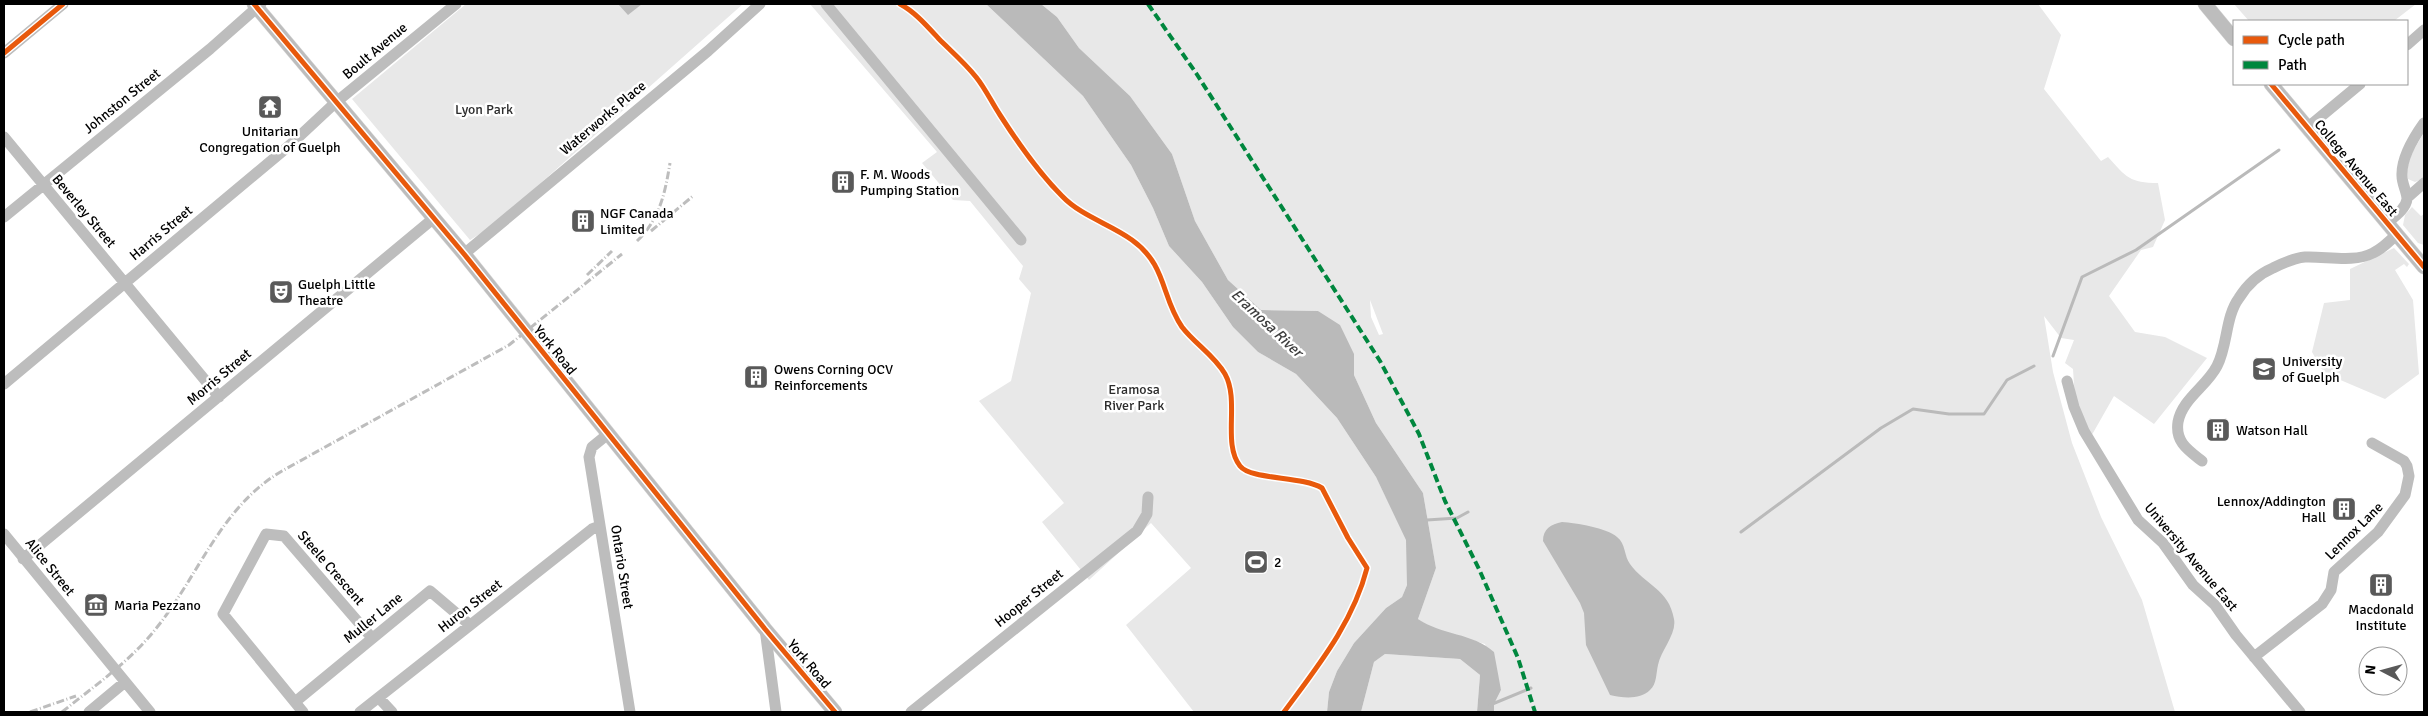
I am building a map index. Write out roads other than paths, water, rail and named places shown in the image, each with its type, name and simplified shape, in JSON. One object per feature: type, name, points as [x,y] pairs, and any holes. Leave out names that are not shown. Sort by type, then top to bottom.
[{"type":"main road","points":[[2206,4],[2233,38]]},
{"type":"main road","name":"York Road","points":[[257,5],[336,103],[464,254],[765,629],[835,712]]},
{"type":"main road","name":"College Avenue East","points":[[2272,85],[2387,223],[2423,263]]},
{"type":"street","points":[[4,53],[63,4]]},
{"type":"street","name":"Boult Avenue","points":[[336,103],[456,4]]},
{"type":"street","name":"Waterworks Place","points":[[464,254],[708,51],[760,4]]},
{"type":"street","points":[[826,4],[1021,240]]},
{"type":"street","name":"Johnston Street","points":[[4,217],[210,49],[257,5]]},
{"type":"street","points":[[2408,44],[2424,30]]},
{"type":"street","points":[[2307,128],[2359,85]]},
{"type":"street","name":"Harris Street","points":[[4,384],[290,145],[336,103]]},
{"type":"street","points":[[2407,198],[2402,180],[2403,165],[2412,142],[2424,123]]},
{"type":"street","name":"Beverley Street","points":[[4,137],[219,397]]},
{"type":"street","points":[[2387,223],[2404,207],[2407,198],[2424,183]]},
{"type":"street","name":"Morris Street","points":[[23,559],[434,218]]},
{"type":"street","points":[[2202,461],[2186,448],[2180,440],[2178,421],[2185,405],[2207,381],[2217,366],[2222,356],[2234,307],[2249,286],[2264,272],[2291,260],[2304,257],[2365,256],[2379,250],[2397,234]]},
{"type":"street","name":"University Avenue East","points":[[2066,381],[2084,431],[2138,520],[2163,543],[2193,585],[2215,605],[2254,657],[2300,712]]},
{"type":"street","name":"Ontario Street","points":[[608,434],[592,447],[589,457],[630,712]]},
{"type":"street","name":"Lennox Lane","points":[[2254,657],[2322,604],[2331,590],[2334,572],[2378,532],[2405,495],[2409,476],[2404,461],[2372,443]]},
{"type":"street","name":"Hooper Street","points":[[911,712],[1137,531],[1147,514],[1148,498]]},
{"type":"street","name":"Huron Street","points":[[360,712],[592,529],[600,526]]},
{"type":"street","name":"Steele Crescent","points":[[304,712],[223,614],[266,534],[284,536],[372,638]]},
{"type":"street","name":"Alice Street","points":[[5,539],[150,712]]},
{"type":"street","name":"Muller Lane","points":[[295,702],[430,591],[470,625]]},
{"type":"street","points":[[765,629],[776,712]]},
{"type":"street","points":[[89,712],[125,682]]},
{"type":"street","points":[[379,698],[392,712]]},
{"type":"water","points":[[618,4],[642,4],[628,15]]},
{"type":"water","name":"Eramosa River","points":[[986,4],[1041,4],[1057,17],[1079,48],[1130,96],[1172,154],[1195,221],[1228,280],[1261,310],[1318,311],[1340,325],[1354,354],[1354,375],[1376,423],[1423,493],[1436,568],[1418,619],[1437,628],[1467,637],[1494,652],[1501,690],[1494,704],[1494,712],[1477,712],[1480,675],[1460,659],[1385,654],[1374,662],[1361,712],[1327,712],[1329,692],[1337,671],[1354,643],[1386,608],[1402,597],[1407,585],[1406,540],[1376,477],[1337,418],[1296,374],[1258,352],[1233,327],[1202,282],[1169,246],[1153,208],[1131,165],[1083,96]]},
{"type":"water","points":[[1562,522],[1599,529],[1617,537],[1622,543],[1630,564],[1662,594],[1671,609],[1674,619],[1673,630],[1660,659],[1654,685],[1646,693],[1636,697],[1610,695],[1586,645],[1584,613],[1580,603],[1543,541],[1544,533],[1548,528]]},
{"type":"waterway","points":[[2053,356],[2082,277],[2136,250],[2279,150]]},
{"type":"waterway","points":[[1741,532],[1881,428],[1913,409],[1949,414],[1984,414],[2007,380],[2034,366]]},
{"type":"waterway","points":[[1427,520],[1457,518],[1468,512]]},
{"type":"waterway","points":[[1490,705],[1531,688]]},
{"type":"railway","points":[[637,241],[645,233],[656,215],[666,185],[670,163]]},
{"type":"railway","points":[[651,231],[693,196]]},
{"type":"railway","points":[[587,275],[612,251]]},
{"type":"railway","points":[[62,712],[110,674],[154,631],[170,610],[226,523],[261,486],[282,471],[509,345],[622,254]]},
{"type":"railway","points":[[30,712],[76,696]]},
{"type":"place","name":"Unitarian Congregation of Guelph","points":[[270,107]]},
{"type":"place","name":"F. M. Woods Pumping Station","points":[[843,182]]},
{"type":"place","name":"NGF Canada Limited","points":[[583,221]]},
{"type":"place","name":"Guelph Little Theatre","points":[[281,292]]},
{"type":"place","name":"University of Guelph","points":[[2264,369]]},
{"type":"place","name":"Owens Corning OCV Reinforcements","points":[[756,377]]},
{"type":"place","name":"Watson Hall","points":[[2218,430]]},
{"type":"place","name":"Lennox/Addington Hall","points":[[2344,509]]},
{"type":"place","name":"2","points":[[1256,562]]},
{"type":"place","name":"Macdonald Institute","points":[[2381,585]]},
{"type":"place","name":"Maria Pezzano","points":[[96,605]]},
{"type":"park label","name":"Lyon Park","points":[[484,109]]},
{"type":"park label","name":"Eramosa River Park","points":[[1134,398]]}]
